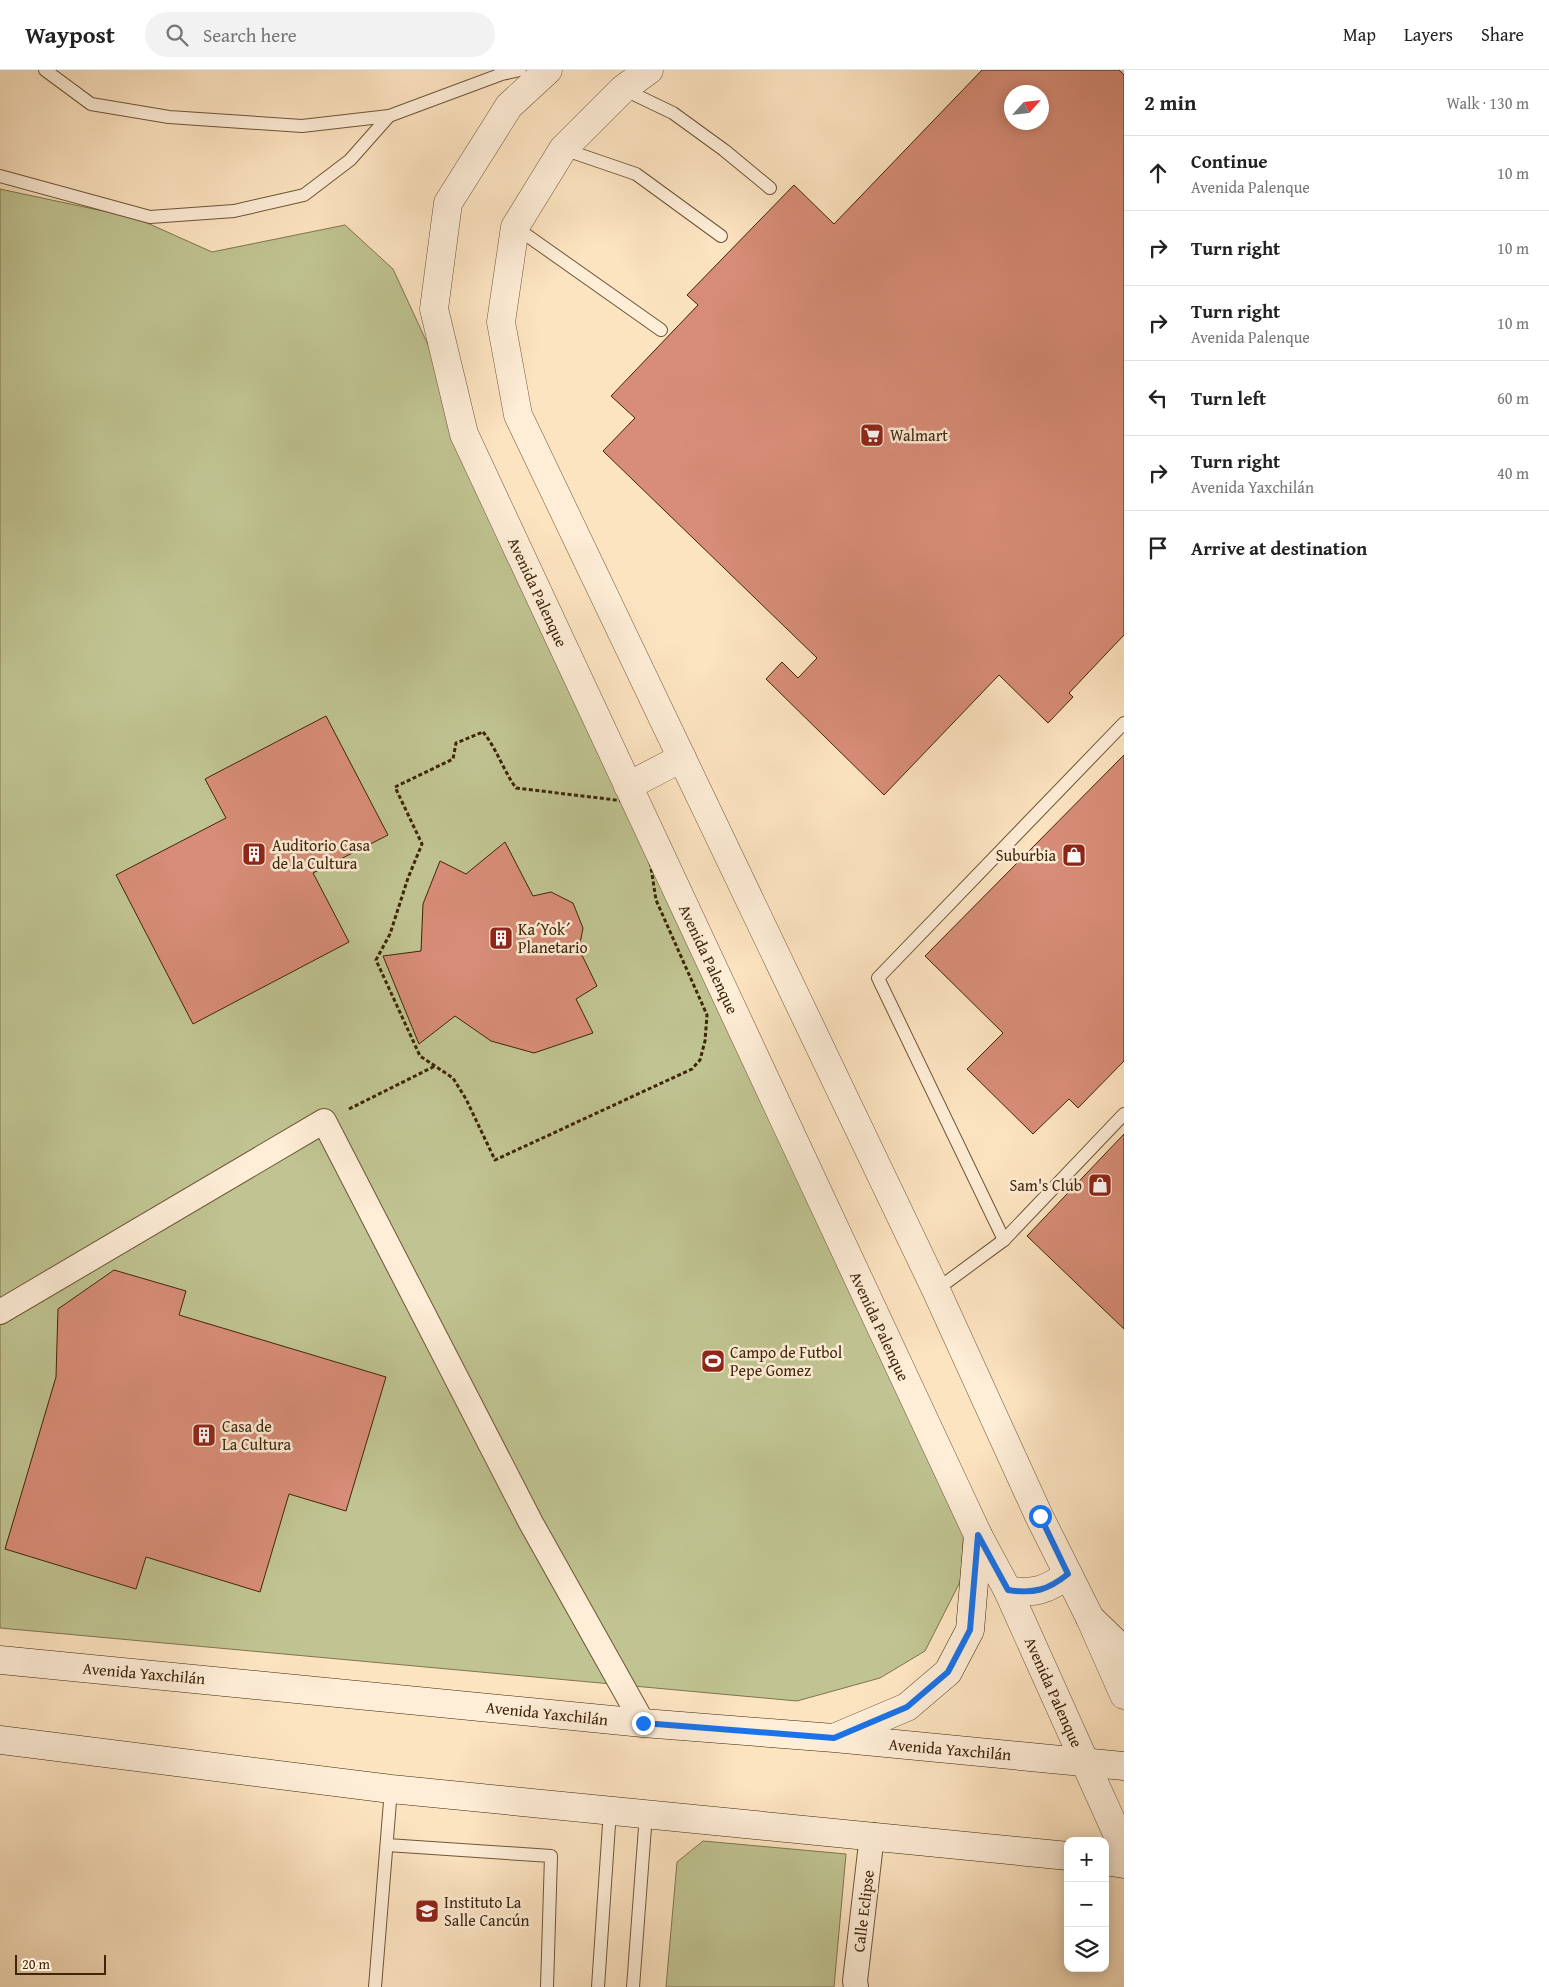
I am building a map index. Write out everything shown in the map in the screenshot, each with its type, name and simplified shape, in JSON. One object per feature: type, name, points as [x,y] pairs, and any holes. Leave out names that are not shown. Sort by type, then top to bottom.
[{"type":"street","name":"Avenida Palenque","points":[[548,70],[509,106],[448,203],[434,308],[464,434],[978,1535],[1008,1590],[1124,1849]]},
{"type":"street","points":[[649,70],[623,89],[563,149],[515,227],[501,322],[518,415],[936,1290],[1040,1516],[1090,1618],[1124,1695]]},
{"type":"street","points":[[628,786],[682,758]]},
{"type":"street","points":[[0,1312],[324,1121],[531,1523],[643,1723]]},
{"type":"street","points":[[834,1738],[907,1707],[948,1672],[970,1630],[978,1535]]},
{"type":"street","points":[[1008,1590],[1024,1593],[1040,1590],[1055,1584],[1068,1574]]},
{"type":"street","points":[[1090,1618],[1124,1652]]},
{"type":"street","name":"Avenida Yaxchilán","points":[[0,1660],[643,1723],[834,1738],[1124,1766]]},
{"type":"street","points":[[0,1740],[391,1789],[872,1835],[1064,1856]]},
{"type":"street","name":"Calle Eclipse","points":[[856,1987],[855,1981],[872,1835]]},
{"type":"street","points":[[1109,1862],[1124,1864]]},
{"type":"lane","points":[[45,70],[91,104],[169,117],[302,126],[389,116],[502,74],[520,70]]},
{"type":"lane","points":[[623,89],[673,113],[724,150],[770,188]]},
{"type":"lane","points":[[0,176],[150,217],[234,211],[304,195],[350,160],[389,116]]},
{"type":"lane","points":[[563,149],[636,174],[721,236]]},
{"type":"lane","points":[[515,227],[661,330]]},
{"type":"lane","points":[[1004,1240],[878,978],[1124,723]]},
{"type":"lane","points":[[936,1290],[1004,1240],[1124,1114]]},
{"type":"lane","points":[[375,1987],[391,1789]]},
{"type":"lane","points":[[598,1987],[610,1810]]},
{"type":"lane","points":[[633,1987],[646,1814]]},
{"type":"lane","points":[[387,1845],[551,1856],[546,1987]]},
{"type":"path","points":[[483,732],[490,741],[506,774],[516,788],[624,800],[650,861],[656,900],[708,1015],[705,1041],[700,1060],[692,1069],[495,1160],[466,1099],[453,1078],[436,1066],[420,1056],[376,960],[390,934],[408,878],[422,844],[396,787],[452,759],[456,743],[483,732]]},
{"type":"path","points":[[324,1121],[436,1066]]},
{"type":"green space","points":[[0,189],[136,218],[212,252],[345,225],[393,269],[965,1508],[961,1580],[925,1651],[880,1678],[797,1701],[0,1628]]},
{"type":"green space","points":[[703,1841],[846,1854],[834,1987],[666,1987],[677,1862]]},
{"type":"building","name":"Walmart","points":[[982,70],[1119,70],[1124,75],[1124,635],[1069,693],[1073,697],[1048,723],[999,675],[884,795],[766,679],[782,662],[798,678],[817,658],[603,451],[635,418],[611,396],[698,305],[687,295],[794,185],[834,224]]},
{"type":"building","name":"Auditorio Casa de la Cultura","points":[[326,716],[388,835],[313,873],[349,942],[193,1024],[116,875],[226,818],[205,779]]},
{"type":"building","name":"Suburbia","points":[[1124,755],[1124,1061],[1078,1108],[1069,1099],[1033,1134],[967,1069],[1003,1033],[925,956]]},
{"type":"building","name":"Ka´Yok´ Planetario","points":[[505,842],[533,896],[551,892],[573,903],[583,928],[579,949],[597,986],[576,999],[593,1033],[534,1053],[491,1041],[455,1016],[419,1044],[383,956],[421,951],[423,904],[440,861],[466,874]]},
{"type":"building","name":"Sam's Club","points":[[1124,1134],[1124,1329],[1027,1236]]},
{"type":"building","name":"Casa de La Cultura","points":[[114,1270],[186,1291],[179,1315],[386,1377],[346,1511],[289,1494],[260,1592],[146,1557],[136,1589],[5,1549],[56,1377],[58,1309]]},
{"type":"place","name":"Walmart","points":[[872,435]]},
{"type":"place","name":"Auditorio Casa de la Cultura","points":[[254,854]]},
{"type":"place","name":"Suburbia","points":[[1074,855]]},
{"type":"place","name":"Ka´Yok´ Planetario","points":[[501,938]]},
{"type":"place","name":"Sam's Club","points":[[1100,1185]]},
{"type":"place","name":"Campo de Futbol Pepe Gomez","points":[[713,1361]]},
{"type":"place","name":"Casa de La Cultura","points":[[204,1435]]},
{"type":"place","name":"Instituto La Salle Cancún","points":[[427,1911]]},
{"type":"route","points":[[643,1723],[834,1738],[907,1707],[948,1672],[970,1630],[978,1535],[1008,1590],[1024,1593],[1040,1590],[1055,1584],[1068,1574],[1040,1516]]}]
